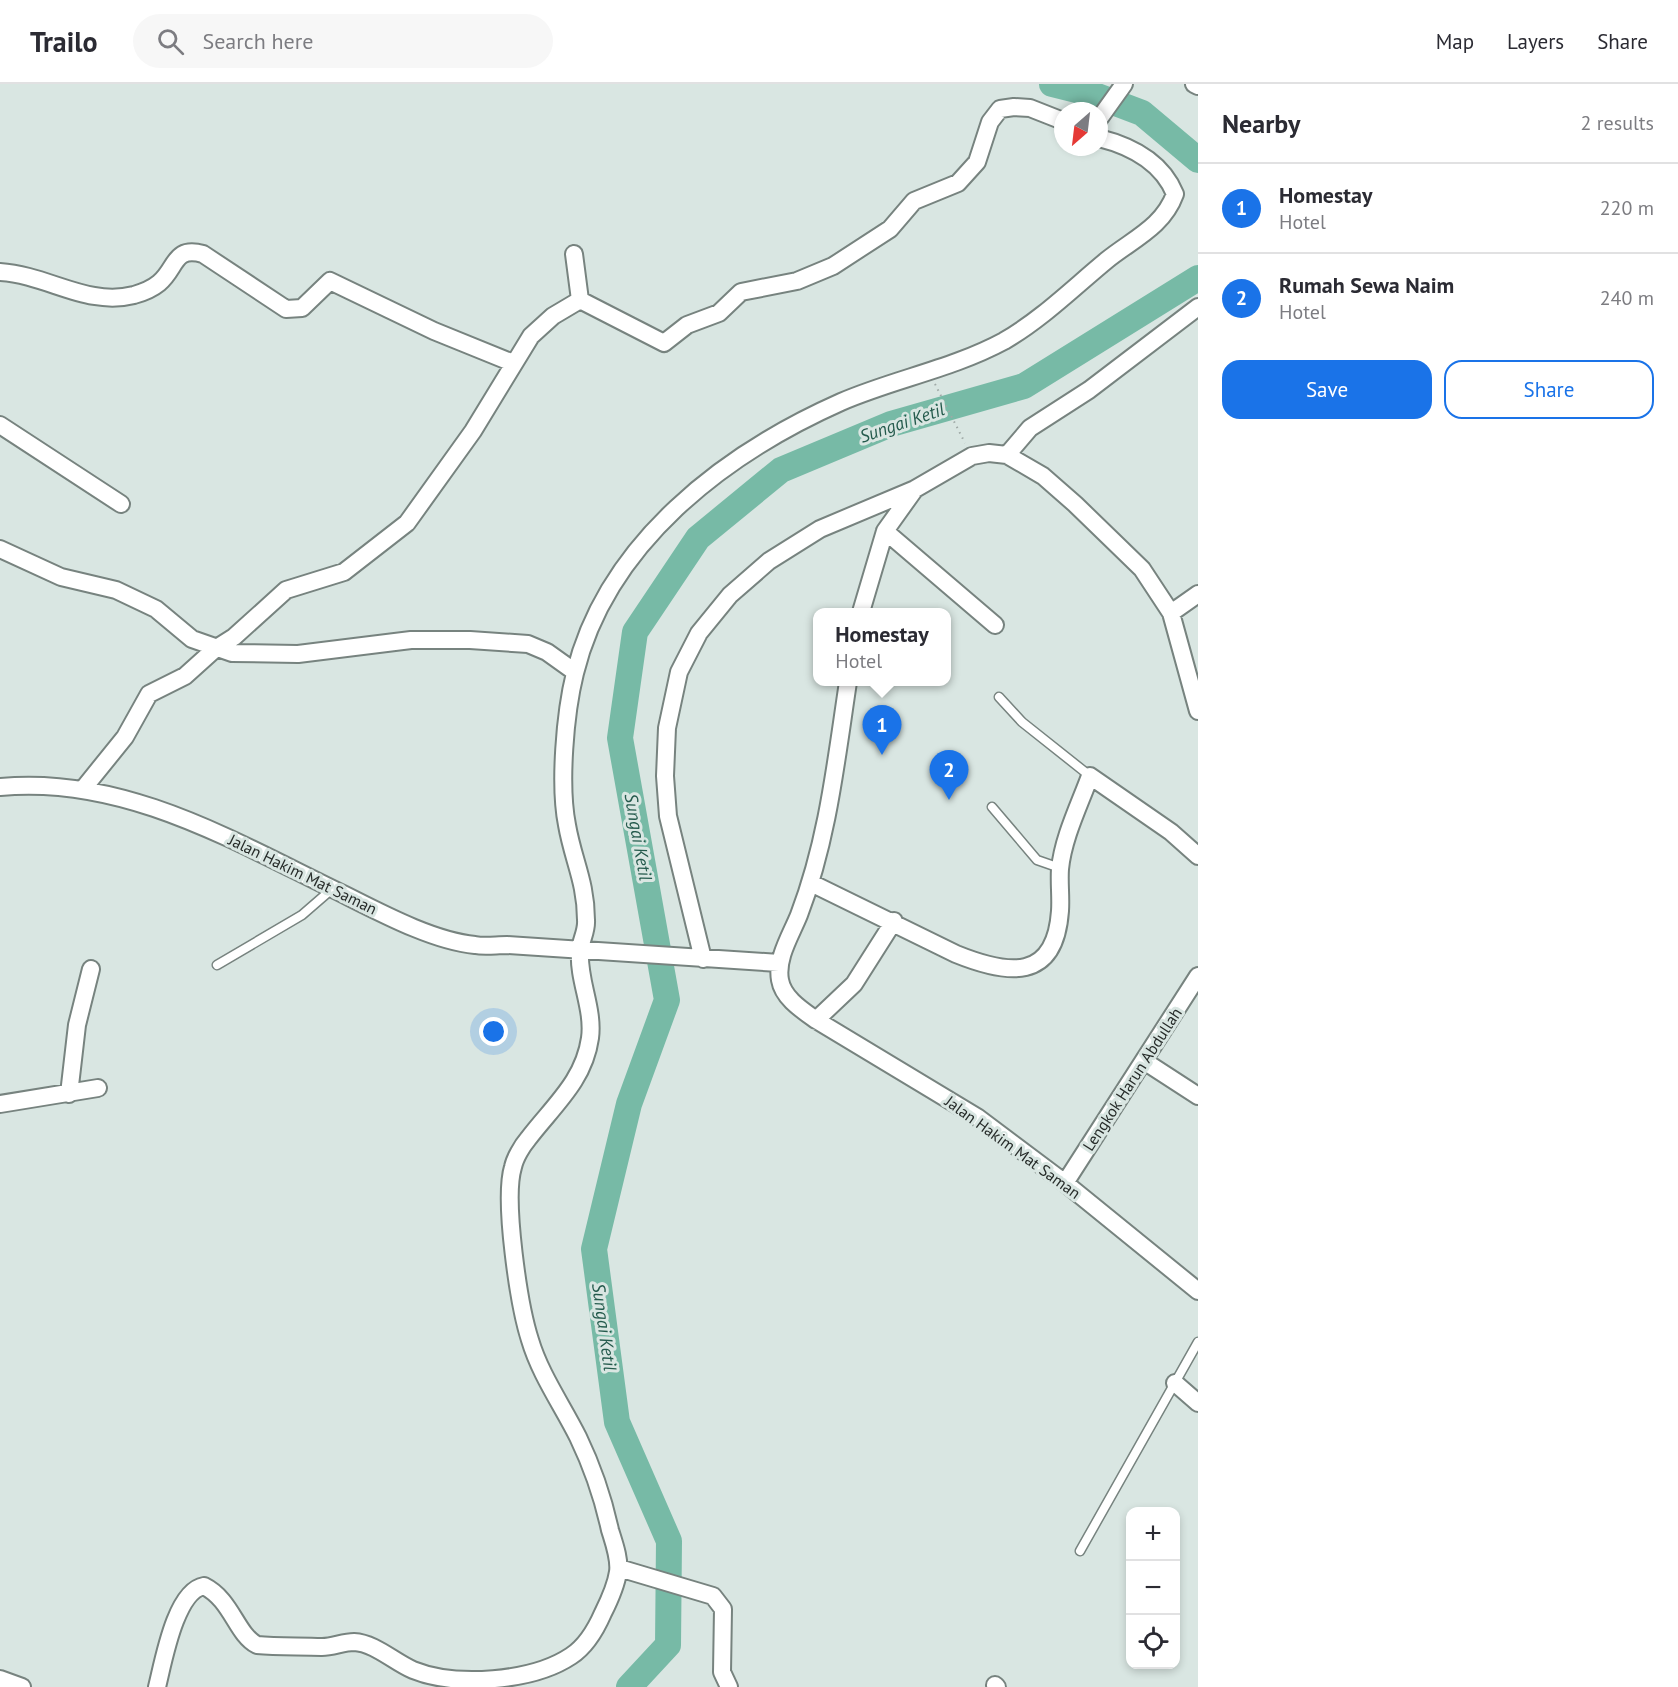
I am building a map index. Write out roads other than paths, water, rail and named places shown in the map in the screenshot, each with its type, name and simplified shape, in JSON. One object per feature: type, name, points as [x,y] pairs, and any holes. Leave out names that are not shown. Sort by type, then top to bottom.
[{"type":"street","points":[[1108,106],[1124,84]]},
{"type":"street","points":[[1194,84],[1198,86]]},
{"type":"street","points":[[580,300],[664,343],[687,325],[719,313],[741,292],[797,281],[833,266],[890,229],[914,201],[958,183],[977,162],[990,122],[1000,110],[1014,107],[1030,108],[1054,117]]},
{"type":"street","points":[[157,1687],[174,1624],[193,1592],[204,1586],[217,1595],[243,1632],[257,1645],[307,1644],[329,1647],[352,1642],[364,1644],[437,1683],[494,1680],[542,1670],[573,1655],[596,1628],[627,1570],[581,1444],[529,1338],[514,1250],[509,1197],[513,1166],[525,1141],[561,1103],[580,1073],[590,1037],[579,950],[587,929],[584,883],[567,828],[563,794],[575,672],[594,624],[616,579],[681,502],[715,475],[753,449],[842,402],[928,373],[1006,340],[1057,304],[1130,241],[1157,225],[1170,210],[1175,194],[1168,177],[1128,146],[1108,140]]},
{"type":"street","points":[[0,272],[48,280],[81,294],[103,298],[123,297],[159,284],[180,254],[190,250],[203,254],[286,309],[302,308],[318,296],[330,281],[434,331],[513,363]]},
{"type":"street","points":[[574,254],[580,300]]},
{"type":"street","points":[[83,789],[125,737],[149,694],[184,676],[215,649],[234,637],[286,590],[344,572],[407,523],[473,431],[513,363],[538,330],[553,316],[580,300]]},
{"type":"street","points":[[1007,455],[1030,428],[1089,390],[1198,307]]},
{"type":"street","points":[[0,425],[121,504]]},
{"type":"street","points":[[704,958],[668,816],[665,776],[667,728],[679,672],[699,633],[730,595],[770,561],[820,529],[915,489],[972,456],[989,453],[1007,455],[1043,476],[1118,543],[1142,569],[1170,613],[1198,711]]},
{"type":"street","points":[[862,608],[885,531],[915,489]]},
{"type":"street","points":[[885,531],[995,625]]},
{"type":"street","points":[[0,549],[39,569],[116,590],[139,600],[172,620],[192,639],[215,649],[232,653],[298,654],[411,640],[470,640],[528,644],[547,652],[575,672]]},
{"type":"street","points":[[1170,613],[1198,594]]},
{"type":"street","points":[[779,963],[811,883],[827,826],[847,686]]},
{"type":"street","points":[[811,883],[976,962],[1027,969],[1039,963],[1053,943],[1060,912],[1060,868],[1090,776],[1171,832],[1198,856]]},
{"type":"street","name":"Jalan Hakim Mat Saman","points":[[0,787],[22,785],[83,789],[139,802],[220,834],[411,925],[474,945],[779,963],[780,983],[792,1002],[816,1020],[977,1117],[1065,1183],[1198,1291]]},
{"type":"street","points":[[816,1020],[854,984],[894,921]]},
{"type":"street","points":[[69,1094],[77,1025],[91,969]]},
{"type":"street","name":"Lengkok Harun Abdullah","points":[[1065,1183],[1198,976]]},
{"type":"street","points":[[1144,1061],[1198,1096]]},
{"type":"street","points":[[0,1104],[98,1088]]},
{"type":"street","points":[[1175,1383],[1198,1403]]},
{"type":"street","points":[[627,1570],[713,1596],[723,1605],[722,1672],[729,1687]]},
{"type":"street","points":[[0,1679],[22,1687]]},
{"type":"lane","points":[[999,697],[1022,722],[1090,776]]},
{"type":"lane","points":[[992,807],[1037,860],[1060,868]]},
{"type":"lane","points":[[217,964],[302,915],[332,889]]},
{"type":"lane","points":[[1080,1551],[1198,1342]]},
{"type":"waterway","points":[[1052,84],[1092,94],[1142,113],[1198,160]]},
{"type":"waterway","name":"Sungai Ketil","points":[[629,1687],[668,1645],[669,1541],[617,1422],[594,1249],[629,1104],[667,1000],[620,738],[635,632],[698,538],[781,470],[891,424],[1024,386],[1198,278]]},
{"type":"place","name":"Homestay","points":[[882,755]]},
{"type":"place","name":"Rumah Sewa Naim","points":[[949,800]]}]
